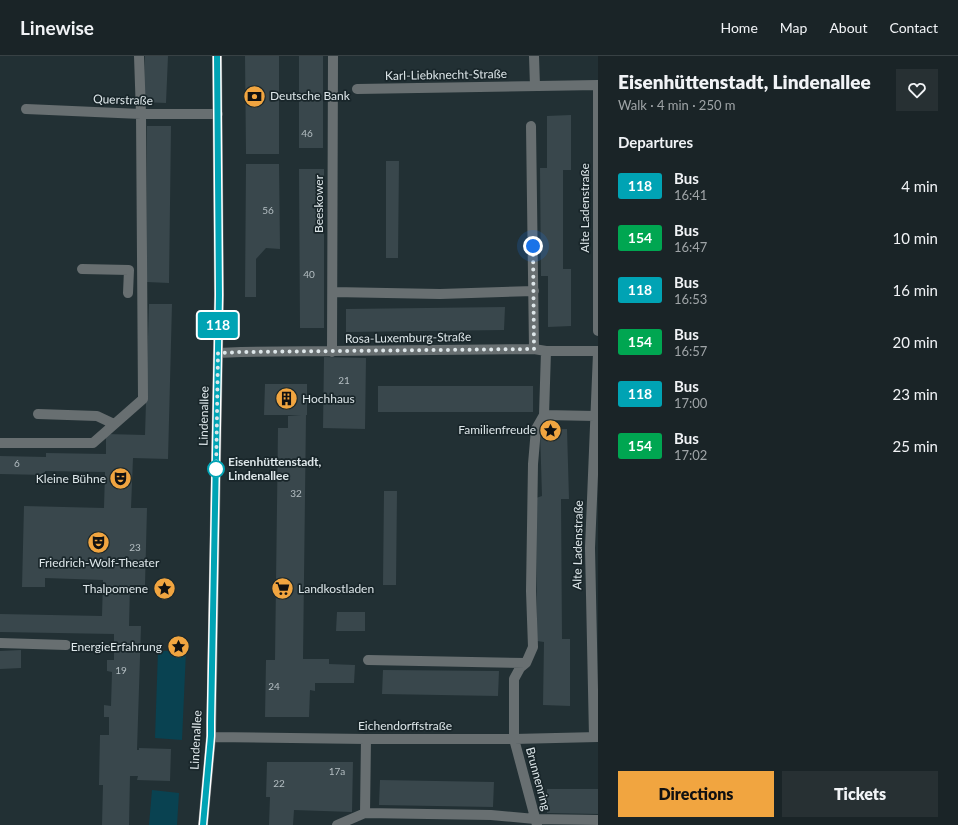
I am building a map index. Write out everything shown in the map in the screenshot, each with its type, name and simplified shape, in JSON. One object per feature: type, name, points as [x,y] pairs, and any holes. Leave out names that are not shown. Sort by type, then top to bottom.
[{"type":"street","points":[[0,443],[93,443],[143,399],[141,114],[139,56]]},
{"type":"street","name":"Lindenallee","points":[[203,825],[211,736],[218,353],[219,287],[217,56]]},
{"type":"street","name":"Beeskower","points":[[332,352],[333,56]]},
{"type":"street","points":[[534,56],[535,86]]},
{"type":"street","name":"Karl-Liebknecht-Straße","points":[[357,89],[598,85]]},
{"type":"street","name":"Alte Ladenstraße","points":[[598,85],[598,331]]},
{"type":"street","name":"Querstraße","points":[[26,109],[141,114],[218,114]]},
{"type":"street","points":[[531,126],[534,349]]},
{"type":"street","points":[[82,269],[129,270],[128,293]]},
{"type":"street","points":[[333,292],[440,294],[534,291]]},
{"type":"street","name":"Rosa-Luxemburg-Straße","points":[[218,353],[534,349],[598,352]]},
{"type":"street","points":[[546,350],[544,415],[595,416]]},
{"type":"street","name":"Alte Ladenstraße","points":[[596,737],[590,548],[598,352]]},
{"type":"street","points":[[38,414],[97,416],[114,424]]},
{"type":"street","name":"Brunnenring","points":[[536,822],[514,739],[514,679],[520,668],[526,663],[533,647],[531,591],[534,464],[536,429],[544,415]]},
{"type":"street","points":[[0,643],[66,645]]},
{"type":"street","points":[[368,660],[526,663]]},
{"type":"street","name":"Eichendorffstraße","points":[[211,736],[366,739],[514,739],[596,737]]},
{"type":"street","points":[[365,813],[366,739]]},
{"type":"street","points":[[337,825],[365,813],[491,815],[536,822],[598,820]]},
{"type":"shaded area","points":[[158,651],[186,651],[182,740],[155,738]]},
{"type":"shaded area","points":[[152,790],[179,793],[177,825],[149,825]]},
{"type":"building","points":[[145,56],[168,56],[166,103],[143,102]]},
{"type":"building","points":[[245,56],[279,56],[279,154],[246,154]]},
{"type":"building","points":[[299,56],[323,56],[323,148],[299,148]]},
{"type":"building","points":[[571,115],[571,170],[563,170],[563,269],[571,269],[571,326],[548,327],[548,276],[541,276],[540,168],[547,168],[547,116]]},
{"type":"building","points":[[147,126],[171,126],[169,283],[147,282]]},
{"type":"building","points":[[386,161],[399,161],[398,258],[386,258]]},
{"type":"building","points":[[246,164],[279,164],[280,249],[266,248],[256,259],[256,297],[245,297]]},
{"type":"building","points":[[299,169],[324,169],[324,328],[300,328]]},
{"type":"building","points":[[149,304],[172,304],[168,459],[133,458],[131,508],[147,508],[145,585],[130,585],[129,626],[141,626],[137,750],[139,750],[139,748],[171,749],[170,781],[137,780],[138,776],[130,776],[129,825],[102,825],[103,785],[99,785],[100,735],[109,735],[109,717],[104,717],[104,705],[111,706],[112,672],[107,671],[107,660],[114,660],[114,634],[0,632],[0,614],[102,616],[103,580],[45,578],[45,587],[22,587],[24,506],[104,508],[105,472],[45,471],[45,475],[0,474],[0,456],[46,457],[46,453],[106,454],[106,434],[145,435]]},
{"type":"building","points":[[505,307],[504,330],[346,332],[346,309]]},
{"type":"building","points":[[324,357],[366,358],[365,429],[323,428]]},
{"type":"building","points":[[265,384],[307,384],[303,659],[329,659],[329,664],[355,665],[354,683],[315,683],[315,691],[310,690],[309,717],[265,717],[266,660],[275,660],[278,428],[288,428],[288,416],[301,415],[264,415]]},
{"type":"building","points":[[378,386],[533,386],[533,412],[378,412]]},
{"type":"building","points":[[567,429],[569,499],[561,499],[562,639],[570,639],[570,706],[543,705],[544,642],[537,641],[536,498],[542,496],[540,430]]},
{"type":"building","points":[[384,491],[397,491],[396,585],[383,585]]},
{"type":"building","points":[[337,612],[365,612],[365,631],[336,631]]},
{"type":"building","points":[[21,650],[21,668],[0,669],[0,651]]},
{"type":"building","points":[[383,670],[499,671],[498,696],[382,694]]},
{"type":"building","points":[[267,762],[353,762],[352,812],[294,810],[293,825],[269,825],[270,797],[266,797]]},
{"type":"building","points":[[380,780],[494,782],[493,807],[379,805]]},
{"type":"building","points":[[547,789],[598,789],[598,814],[547,813]]},
{"type":"bus line","name":"118","points":[[203,825],[211,736],[219,295],[217,56]]},
{"type":"place","name":"Deutsche Bank","points":[[254,96]]},
{"type":"place","name":"Hochhaus","points":[[286,399]]},
{"type":"place","name":"Familienfreude","points":[[551,430]]},
{"type":"place","name":"Eisenhüttenstadt, Lindenallee","points":[[216,469]]},
{"type":"place","name":"Kleine Bühne","points":[[121,479]]},
{"type":"place","name":"Friedrich-Wolf-Theater","points":[[99,542]]},
{"type":"place","name":"Thalpomene","points":[[164,589]]},
{"type":"place","name":"Landkostladen","points":[[283,589]]},
{"type":"place","name":"EnergieErfahrung","points":[[178,647]]},
{"type":"route","points":[[216,469],[216,476],[218,353],[534,349],[533,246]]}]
